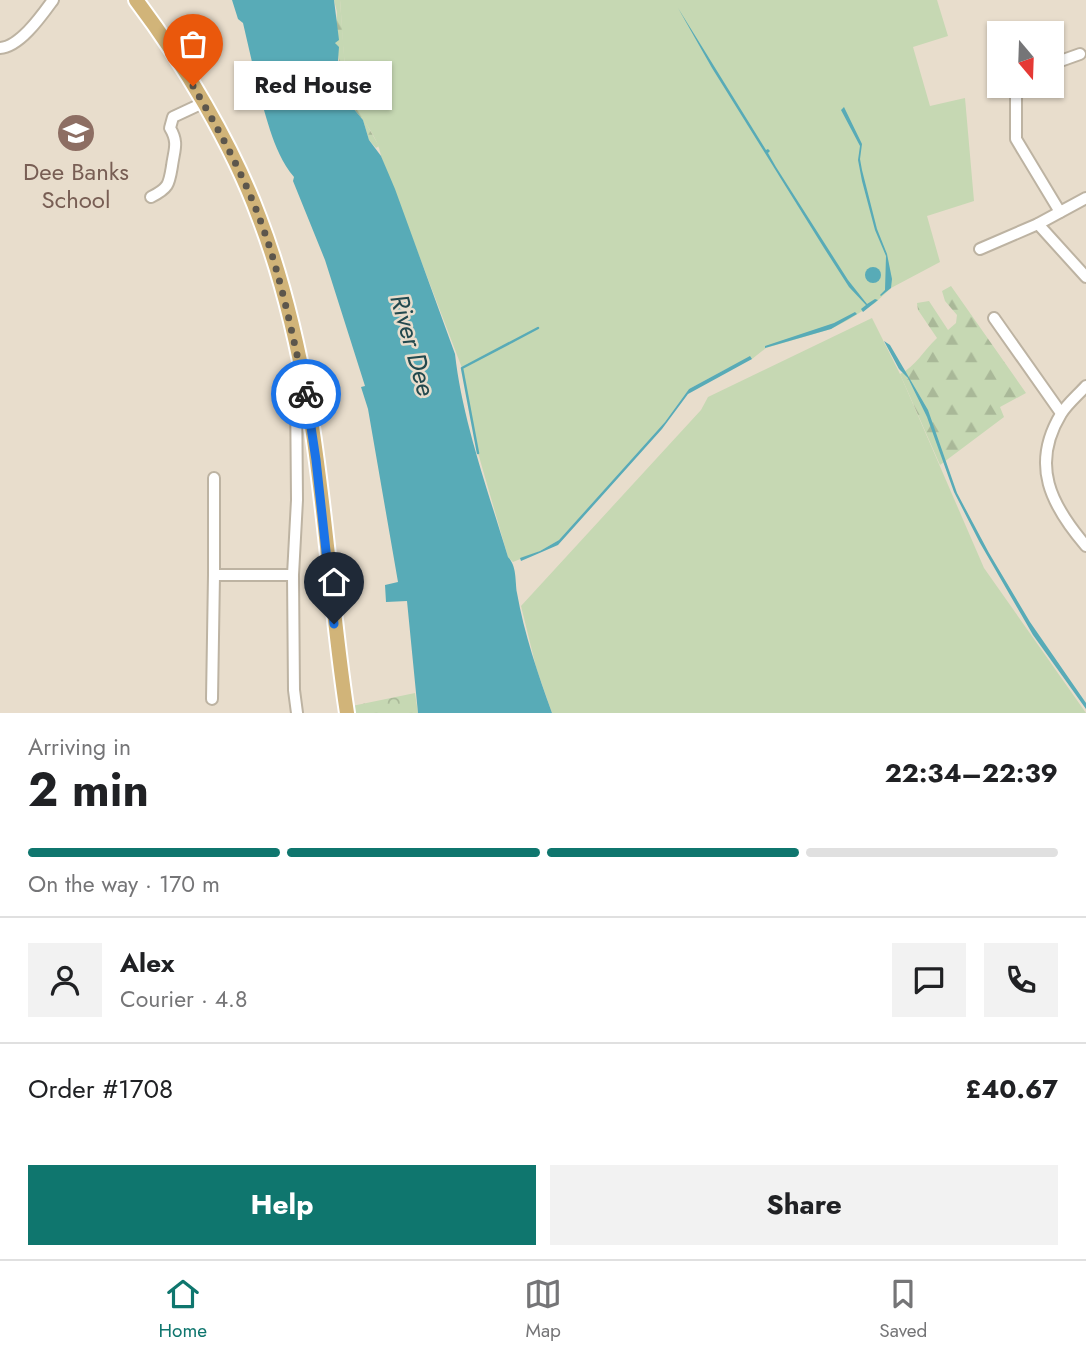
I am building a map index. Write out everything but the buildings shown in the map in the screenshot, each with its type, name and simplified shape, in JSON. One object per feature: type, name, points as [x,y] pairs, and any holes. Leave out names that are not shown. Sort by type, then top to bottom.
[{"type":"main road","points":[[136,0],[180,62],[203,103],[259,216],[274,262],[302,377],[313,439],[347,713]]},
{"type":"street","points":[[0,48],[7,48],[36,23],[53,0]]},
{"type":"street","points":[[1064,60],[1080,55]]},
{"type":"street","points":[[1016,98],[1016,139],[1060,212]]},
{"type":"street","points":[[167,204],[156,195],[172,178],[171,167],[177,146],[170,128],[173,117],[203,103]]},
{"type":"street","points":[[980,249],[1038,224],[1086,198]]},
{"type":"street","points":[[1038,224],[1086,277]]},
{"type":"street","points":[[994,318],[1062,413]]},
{"type":"street","points":[[297,713],[294,690],[293,575],[297,500],[296,386],[302,377]]},
{"type":"street","points":[[1086,386],[1062,413],[1047,448],[1046,475],[1061,516],[1086,546]]},
{"type":"street","points":[[212,699],[214,478]]},
{"type":"street","points":[[214,575],[293,575]]},
{"type":"green space","points":[[334,0],[340,0],[345,68],[355,104],[379,146],[376,148],[369,140],[363,120],[346,93],[335,42],[337,12]]},
{"type":"green space","points":[[340,0],[937,0],[948,36],[913,47],[930,106],[965,98],[974,201],[927,216],[940,262],[891,288],[875,303],[831,329],[766,348],[752,359],[728,368],[689,389],[665,422],[559,540],[513,562],[508,557],[478,453],[462,368],[377,142],[354,103],[347,78]]},
{"type":"green space","points":[[951,286],[1026,393],[1000,407],[1004,417],[940,465],[900,374],[915,363],[937,338],[918,310],[917,303],[929,301],[948,330],[956,323],[957,315],[945,301],[942,291]]},
{"type":"green space","points":[[872,318],[900,374],[984,568],[1086,713],[552,713],[536,667],[521,606],[701,410],[708,397]]},
{"type":"green space","points":[[415,693],[418,713],[354,713],[352,706]]},
{"type":"water","name":"River Dee","points":[[232,0],[334,0],[339,40],[335,43],[339,47],[338,60],[347,93],[353,108],[363,120],[369,140],[381,156],[395,189],[455,354],[470,430],[514,569],[523,623],[552,713],[418,713],[407,601],[386,602],[385,585],[398,582],[368,409],[361,387],[365,386],[325,260],[293,181],[294,177],[278,152],[273,138],[249,67],[252,62],[243,23],[238,19]]},
{"type":"water","points":[[678,8],[766,150],[770,151],[768,153],[776,167],[848,280],[867,304],[878,300],[863,312],[861,309],[866,305],[849,287],[824,248],[712,68]]},
{"type":"water","points":[[844,107],[862,144],[862,170],[877,229],[887,254],[892,279],[891,288],[881,296],[885,290],[886,256],[875,230],[862,181],[858,160],[860,146],[841,110]]},
{"type":"water","points":[[873,267],[879,269],[879,281],[873,283],[867,281],[865,275],[867,269]]},
{"type":"water","points":[[855,312],[857,314],[831,329],[765,348],[834,323]]},
{"type":"water","points":[[884,341],[890,345],[928,410],[957,493],[989,553],[1030,622],[1086,703],[1086,709],[1033,635],[980,543],[954,492],[927,417],[908,378],[899,369]]},
{"type":"water","points":[[750,356],[752,359],[688,394],[662,429],[558,545],[521,561],[520,558],[559,540],[665,422],[689,389]]},
{"type":"waterway","points":[[478,453],[462,368],[538,328]]},
{"type":"way so far","points":[[193,86],[251,195],[259,216],[274,262],[306,394]]},
{"type":"place","name":"Red House","points":[[193,86]]},
{"type":"place","name":"Dee Banks School","points":[[76,133]]},
{"type":"route","points":[[306,394],[334,624]]}]
